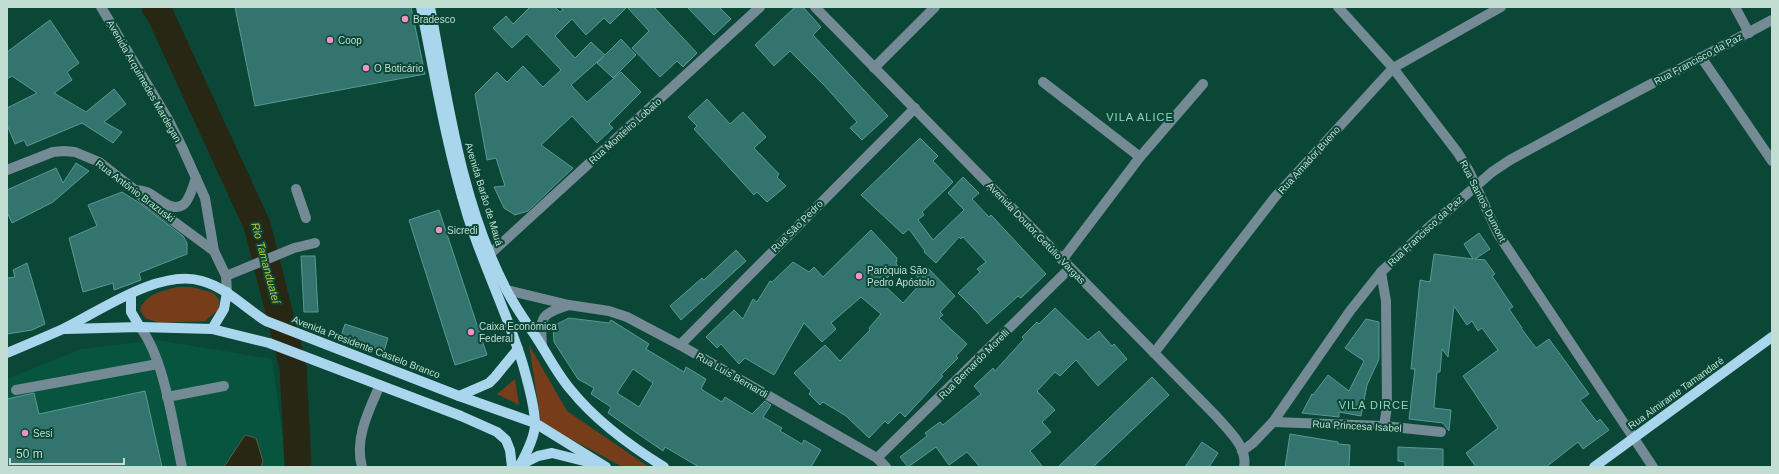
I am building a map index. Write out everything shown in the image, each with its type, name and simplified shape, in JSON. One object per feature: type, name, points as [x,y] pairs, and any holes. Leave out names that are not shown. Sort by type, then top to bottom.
[{"type":"main road","name":"Avenida Barão de Mauá","points":[[421,7],[446,134],[468,219],[518,348],[528,382],[535,423]]},
{"type":"main road","name":"Avenida Barão de Mauá","points":[[430,7],[454,132],[464,173],[490,254],[506,290],[572,392],[590,410],[641,453],[664,467]]},
{"type":"main road","name":"Avenida Presidente Castelo Branco","points":[[7,353],[63,329],[131,295],[164,281],[180,279],[201,280],[227,292],[251,312],[266,321],[459,396],[535,423]]},
{"type":"main road","points":[[212,329],[224,309],[227,292]]},
{"type":"main road","points":[[131,295],[131,312],[140,327]]},
{"type":"main road","name":"Avenida Presidente Castelo Branco","points":[[63,329],[140,327],[212,329],[269,343],[380,385],[496,432],[506,440],[517,466]]},
{"type":"main road","name":"Rua Almirante Tamandaré","points":[[1594,467],[1772,337]]},
{"type":"main road","points":[[459,396],[489,383],[495,378],[518,348]]},
{"type":"main road","points":[[517,466],[530,442],[535,423],[606,467]]},
{"type":"main road","points":[[517,466],[538,456],[552,453],[606,467]]},
{"type":"street","name":"Avenida Arquimedes Mardegan","points":[[101,7],[168,119],[196,178],[205,198],[214,251]]},
{"type":"street","name":"Rua Monteiro Lobato","points":[[490,254],[760,7]]},
{"type":"street","name":"Avenida Doutor Getúlio Vargas","points":[[815,7],[1225,427],[1234,437],[1242,451],[1244,467]]},
{"type":"street","points":[[874,68],[935,7]]},
{"type":"street","name":"Rua Santos Dumont","points":[[1338,7],[1393,68],[1458,153],[1469,171],[1474,186],[1498,234],[1653,467]]},
{"type":"street","name":"Rua Amador Bueno","points":[[1154,354],[1275,197],[1393,68],[1501,7]]},
{"type":"street","points":[[1735,7],[1748,32]]},
{"type":"street","name":"Rua Francisco da Paz","points":[[1242,451],[1253,443],[1273,422],[1350,311],[1381,272],[1474,186],[1510,160],[1772,20]]},
{"type":"street","points":[[1701,58],[1772,161]]},
{"type":"street","points":[[1043,82],[1140,157]]},
{"type":"street","points":[[1062,260],[1140,157],[1203,84]]},
{"type":"street","name":"Rua São Pedro","points":[[680,345],[915,108]]},
{"type":"street","name":"Rua Antônio Brazuski","points":[[7,170],[53,152],[64,151],[75,152],[99,162],[135,190],[146,202],[214,251],[226,276],[227,292]]},
{"type":"street","points":[[135,190],[146,192],[175,207],[180,206],[188,198],[196,178]]},
{"type":"street","points":[[296,189],[306,218]]},
{"type":"street","points":[[226,276],[294,248],[315,243]]},
{"type":"street","name":"Rua Bernardo Morelli","points":[[877,458],[1070,268]]},
{"type":"street","points":[[1381,272],[1386,301],[1387,407],[1384,426]]},
{"type":"street","name":"Rua Luís Bernardi","points":[[506,290],[569,305],[609,311],[627,317],[680,345],[877,458],[886,467]]},
{"type":"street","name":"Rua Luís Bernardi","points":[[542,346],[541,328],[544,318],[550,311],[569,305]]},
{"type":"street","points":[[140,327],[152,346],[158,364],[167,397],[182,467]]},
{"type":"street","points":[[16,390],[158,364]]},
{"type":"street","points":[[362,467],[360,461],[361,429],[380,385]]},
{"type":"street","points":[[167,397],[224,386]]},
{"type":"street","name":"Rua Princesa Isabel","points":[[1273,422],[1384,426],[1441,432]]},
{"type":"shaded area","points":[[177,287],[191,287],[214,293],[219,300],[219,309],[205,321],[160,323],[145,318],[140,310],[146,300],[155,294]]},
{"type":"shaded area","points":[[157,340],[272,359],[287,467],[7,467],[7,379],[81,349]]},
{"type":"shaded area","points":[[529,345],[567,411],[649,467],[623,467],[541,423]]},
{"type":"shaded area","points":[[515,379],[519,405],[497,394]]},
{"type":"shaded area","points":[[245,435],[256,438],[263,461],[261,467],[224,467]]},
{"type":"building","name":"Coop","points":[[235,7],[411,7],[425,74],[255,106]]},
{"type":"building","points":[[530,7],[555,7],[560,12],[563,10],[560,7],[627,7],[610,24],[604,18],[586,35],[572,19],[555,36],[575,58],[591,42],[605,55],[621,39],[636,55],[613,78],[597,63],[604,56],[571,85],[587,102],[621,72],[641,92],[609,124],[613,128],[597,143],[572,116],[541,145],[573,168],[528,211],[515,215],[504,208],[494,187],[505,186],[496,158],[487,160],[475,94],[497,72],[507,82],[523,66],[543,87],[561,70],[527,34],[512,48],[493,28],[506,16],[513,24]]},
{"type":"building","points":[[627,7],[654,7],[697,53],[683,67],[677,61],[660,77],[632,48],[649,31]]},
{"type":"building","points":[[687,7],[719,7],[731,19],[714,35]]},
{"type":"building","points":[[795,7],[803,7],[821,27],[813,35],[888,116],[862,140],[850,128],[857,122],[824,85],[790,51],[774,66],[755,45]]},
{"type":"building","points":[[50,20],[79,63],[67,72],[72,80],[54,93],[86,112],[114,89],[126,104],[104,122],[122,132],[113,143],[82,123],[27,146],[24,140],[15,144],[7,125],[7,108],[37,93],[12,76],[7,79],[7,52]]},
{"type":"building","points":[[707,99],[730,124],[743,112],[766,137],[754,148],[779,174],[777,177],[786,186],[767,202],[757,192],[754,195],[694,129],[697,126],[688,117]]},
{"type":"building","points":[[920,138],[938,156],[933,161],[953,182],[922,212],[924,215],[918,220],[933,240],[964,210],[948,193],[963,177],[979,193],[972,199],[989,217],[991,215],[1046,274],[1021,298],[1018,296],[987,324],[958,293],[980,272],[977,269],[986,262],[963,237],[961,239],[959,237],[936,263],[924,252],[925,251],[909,229],[903,234],[861,195]]},
{"type":"building","points":[[76,163],[89,171],[53,202],[12,223],[7,212],[7,190],[56,168],[63,183]]},
{"type":"building","points":[[122,192],[138,202],[183,236],[187,243],[187,254],[139,273],[141,280],[128,285],[114,290],[113,283],[83,292],[69,238],[97,226],[88,205]]},
{"type":"building","points":[[439,210],[487,355],[455,365],[409,220]]},
{"type":"building","points":[[871,230],[897,258],[896,263],[898,267],[882,283],[903,303],[922,282],[916,275],[927,267],[955,296],[940,312],[943,315],[939,318],[967,344],[956,356],[958,358],[941,375],[943,376],[905,417],[900,412],[888,424],[885,421],[869,438],[846,416],[823,402],[820,405],[809,394],[811,391],[794,373],[825,345],[840,361],[870,330],[869,328],[881,314],[861,297],[831,323],[836,329],[822,342],[804,323],[774,375],[745,358],[739,364],[721,344],[717,348],[706,337],[734,310],[743,319],[753,299],[757,302],[770,281],[772,282],[793,262],[809,272],[814,267],[823,277]]},
{"type":"building","points":[[1479,233],[1490,249],[1475,259],[1485,260],[1495,274],[1492,276],[1513,307],[1509,309],[1536,348],[1549,339],[1589,394],[1580,400],[1597,422],[1600,419],[1609,430],[1583,449],[1578,442],[1546,467],[1476,467],[1466,453],[1498,428],[1463,376],[1498,350],[1482,328],[1478,331],[1472,321],[1467,325],[1454,306],[1448,357],[1442,349],[1440,372],[1437,372],[1434,408],[1451,410],[1449,431],[1443,423],[1409,419],[1415,369],[1411,369],[1420,280],[1430,282],[1434,254],[1473,259],[1464,244]]},
{"type":"building","points":[[736,250],[746,261],[681,320],[670,306],[702,278],[704,280]]},
{"type":"building","points":[[301,256],[315,256],[318,312],[304,312]]},
{"type":"building","points":[[27,263],[45,324],[32,330],[7,334],[7,278],[15,277],[13,270]]},
{"type":"building","points":[[1055,308],[1088,340],[1099,331],[1112,346],[1114,344],[1127,359],[1098,386],[1076,360],[1060,376],[1055,372],[1037,391],[1055,410],[1042,422],[1051,432],[1030,451],[1043,467],[980,467],[967,452],[949,465],[936,447],[908,467],[900,457],[927,436],[925,433],[940,422],[943,425],[981,394],[974,386],[993,368],[995,371],[1024,339],[1022,337],[1037,322],[1039,324]]},
{"type":"building","points":[[569,318],[609,323],[611,320],[649,344],[646,349],[684,372],[686,367],[706,379],[701,389],[722,402],[725,397],[752,414],[765,401],[771,405],[763,417],[782,428],[780,431],[802,444],[804,440],[821,450],[811,467],[699,467],[665,447],[663,451],[608,413],[611,407],[591,394],[594,388],[578,379],[554,342],[553,326]],"holes":[[[633,369],[653,383],[639,407],[617,393]]]},
{"type":"building","points":[[1366,319],[1379,322],[1379,359],[1367,385],[1361,416],[1339,412],[1339,417],[1302,413],[1312,394],[1313,395],[1328,375],[1349,391],[1364,361],[1345,348]]},
{"type":"building","points":[[345,324],[388,338],[384,351],[341,336]]},
{"type":"building","points":[[1152,377],[1169,395],[1093,467],[1058,467]]},
{"type":"building","points":[[145,391],[162,467],[7,467],[7,399],[34,393],[39,414]]},
{"type":"building","points":[[1290,434],[1350,445],[1349,467],[1285,467]]},
{"type":"building","points":[[1202,442],[1218,453],[1209,467],[1185,467]]},
{"type":"building","points":[[1398,447],[1443,449],[1443,467],[1405,467],[1405,462],[1398,461]]},
{"type":"waterway","name":"Rio Tamanduateí","points":[[155,7],[159,12],[257,225],[293,367],[298,467]]},
{"type":"place","name":"Bradesco","points":[[405,19]]},
{"type":"place","name":"Coop","points":[[330,40]]},
{"type":"place","name":"O Boticário","points":[[366,68]]},
{"type":"place","name":"Sicredi","points":[[439,230]]},
{"type":"place","name":"Paróquia São Pedro Apóstolo","points":[[859,276]]},
{"type":"place","name":"Caixa Econômica Federal","points":[[471,332]]},
{"type":"place","name":"Sesi","points":[[25,433]]},
{"type":"district","name":"VILA ALICE","points":[[1140,117]]},
{"type":"district","name":"VILA DIRCE","points":[[1374,405]]}]
